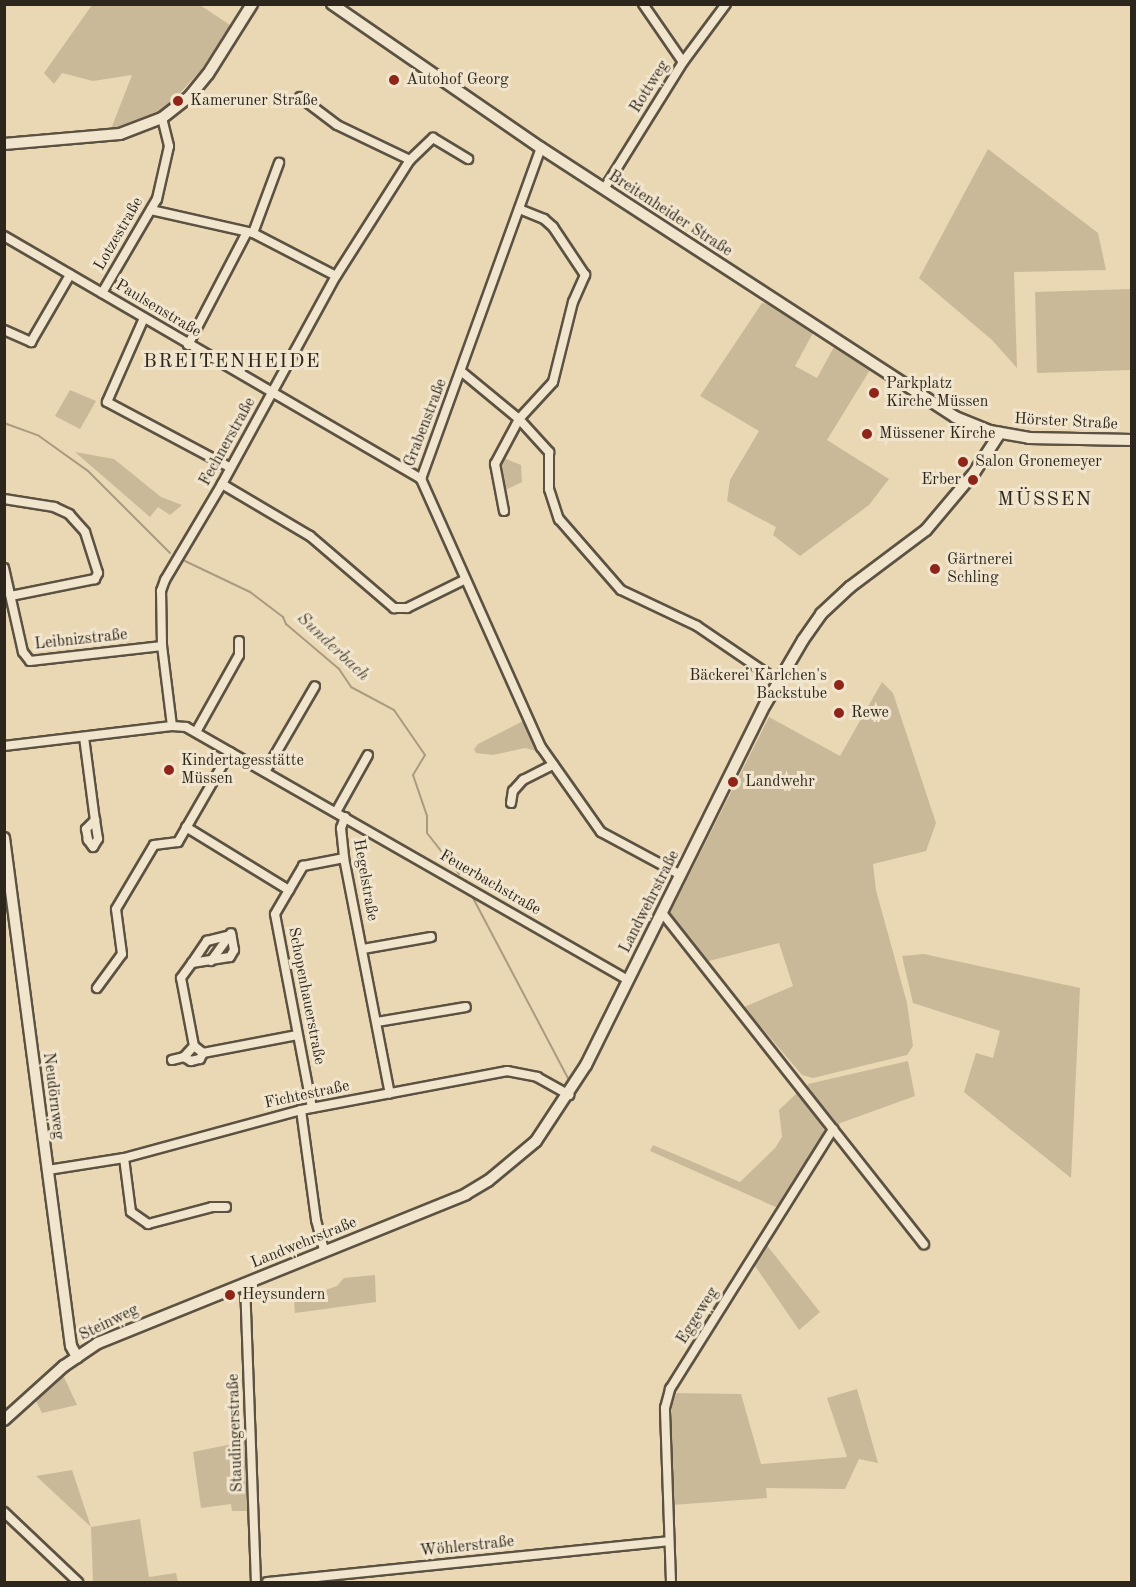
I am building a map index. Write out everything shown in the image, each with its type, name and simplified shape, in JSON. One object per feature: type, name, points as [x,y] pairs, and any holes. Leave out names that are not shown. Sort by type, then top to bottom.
[{"type":"street","points":[[4,144],[120,134],[162,118],[190,96],[208,74],[252,4]]},
{"type":"street","name":"Breitenheider Straße","points":[[332,4],[541,148],[936,406],[976,426],[1000,433]]},
{"type":"street","points":[[643,4],[683,62]]},
{"type":"street","name":"Rottweg","points":[[604,189],[683,62],[726,4]]},
{"type":"street","points":[[300,97],[337,125],[410,160]]},
{"type":"street","name":"Lotzestraße","points":[[102,294],[151,210],[168,146],[162,118]]},
{"type":"street","name":"Fechnerstraße","points":[[172,726],[162,646],[161,591],[165,580],[231,468],[336,276],[410,160],[433,138],[468,159]]},
{"type":"street","name":"Grabenstraße","points":[[541,148],[422,479],[464,580],[541,747],[601,832],[681,875]]},
{"type":"street","points":[[188,345],[250,232],[279,163]]},
{"type":"street","points":[[504,511],[495,464],[519,419],[553,382],[573,302],[585,275],[553,227],[544,219],[519,209]]},
{"type":"street","points":[[151,210],[250,232],[336,276]]},
{"type":"street","name":"Paulsenstraße","points":[[4,236],[271,395],[422,479]]},
{"type":"street","points":[[4,330],[31,342],[70,275]]},
{"type":"street","points":[[144,318],[107,402],[231,468]]},
{"type":"street","points":[[462,372],[519,419],[549,452],[549,489],[559,519],[621,590],[697,626],[778,681]]},
{"type":"street","name":"Hörster Straße","points":[[1000,433],[1053,440],[1131,440]]},
{"type":"street","name":"Landwehrstraße","points":[[245,1283],[450,1201],[488,1181],[536,1141],[570,1095],[663,914],[778,681],[821,614],[926,530],[974,473],[1000,433]]},
{"type":"street","points":[[222,484],[310,536],[394,608],[407,608],[464,580]]},
{"type":"street","points":[[4,499],[54,507],[69,514],[85,532],[98,573],[95,579],[11,596]]},
{"type":"street","name":"Leibnizstraße","points":[[4,568],[23,652],[30,661],[162,646]]},
{"type":"street","points":[[196,732],[239,655],[239,641]]},
{"type":"street","points":[[265,772],[315,686]]},
{"type":"street","name":"Feuerbachstraße","points":[[4,746],[172,726],[196,732],[628,980]]},
{"type":"street","points":[[84,737],[95,820]]},
{"type":"street","points":[[97,988],[122,954],[116,909],[154,845],[178,842],[230,753]]},
{"type":"street","points":[[336,812],[368,754]]},
{"type":"street","points":[[511,803],[513,790],[523,780],[553,765]]},
{"type":"street","name":"Hegelstraße","points":[[345,817],[341,828],[344,858],[390,1094]]},
{"type":"street","points":[[186,827],[289,890]]},
{"type":"street","name":"Neudörnweg","points":[[4,838],[71,1346],[77,1357]]},
{"type":"street","name":"Schopenhauerstraße","points":[[312,1108],[275,914],[303,866],[344,858]]},
{"type":"street","points":[[663,914],[924,1245]]},
{"type":"street","points":[[204,1053],[194,1046],[181,978],[204,945],[230,935]]},
{"type":"street","points":[[192,963],[214,957],[230,957],[234,950],[230,935]]},
{"type":"street","points":[[214,957],[230,935]]},
{"type":"street","points":[[363,949],[431,937]]},
{"type":"street","points":[[204,945],[214,957]]},
{"type":"street","points":[[377,1022],[466,1007]]},
{"type":"street","points":[[172,1060],[184,1058],[191,1061],[200,1059],[204,1053],[297,1035]]},
{"type":"street","points":[[184,1058],[194,1046]]},
{"type":"street","name":"Fichtestraße","points":[[48,1170],[124,1158],[301,1110],[507,1071],[537,1077],[570,1095]]},
{"type":"street","points":[[301,1110],[316,1220],[324,1250]]},
{"type":"street","name":"Eggeweg","points":[[671,1582],[665,1408],[670,1389],[833,1129]]},
{"type":"street","points":[[124,1158],[131,1212],[148,1224],[212,1207],[226,1207]]},
{"type":"street","name":"Steinweg","points":[[4,1420],[77,1357],[133,1326],[245,1283]]},
{"type":"street","name":"Staudingerstraße","points":[[245,1283],[256,1582]]},
{"type":"street","points":[[4,1512],[78,1582]]},
{"type":"street","name":"Wöhlerstraße","points":[[267,1582],[669,1541]]},
{"type":"shaded area","points":[[92,5],[200,5],[230,25],[201,70],[172,102],[157,112],[111,129],[132,75],[93,81],[62,73],[54,84],[44,73]]},
{"type":"shaded area","points":[[988,149],[1098,233],[1106,270],[1014,272],[1017,368],[992,340],[919,278]]},
{"type":"shaded area","points":[[1131,289],[1131,370],[1037,373],[1035,292]]},
{"type":"shaded area","points":[[762,303],[770,304],[813,333],[795,366],[817,378],[834,347],[870,370],[827,440],[889,479],[869,505],[800,556],[773,535],[776,527],[727,501],[730,480],[759,431],[700,396]]},
{"type":"shaded area","points":[[70,390],[96,401],[80,429],[55,416]]},
{"type":"shaded area","points":[[75,452],[114,459],[161,497],[182,505],[170,515],[158,507],[150,517]]},
{"type":"shaded area","points":[[501,457],[521,465],[522,482],[503,491],[499,480]]},
{"type":"shaded area","points":[[882,682],[893,693],[936,823],[926,851],[873,864],[876,890],[907,1003],[913,1046],[907,1055],[813,1078],[802,1075],[744,1007],[793,986],[779,943],[705,962],[669,915],[769,717],[840,756]]},
{"type":"shaded area","points":[[523,721],[537,744],[536,751],[525,748],[493,755],[476,753],[474,749],[478,744]]},
{"type":"shaded area","points":[[924,954],[1080,988],[1071,1178],[964,1092],[976,1053],[993,1058],[1000,1031],[913,1003],[902,956]]},
{"type":"shaded area","points":[[908,1061],[915,1096],[835,1125],[807,1089],[808,1084]]},
{"type":"shaded area","points":[[799,1091],[823,1123],[824,1132],[778,1208],[650,1151],[653,1145],[740,1182],[775,1148],[782,1137],[779,1110]]},
{"type":"shaded area","points":[[765,1243],[820,1312],[799,1330],[753,1263]]},
{"type":"shaded area","points":[[375,1275],[376,1302],[295,1313],[294,1301],[337,1286],[344,1278]]},
{"type":"shaded area","points":[[63,1375],[77,1405],[42,1413],[35,1399]]},
{"type":"shaded area","points":[[857,1389],[878,1463],[859,1459],[845,1489],[766,1488],[767,1498],[672,1505],[672,1393],[741,1394],[761,1464],[847,1457],[827,1398]]},
{"type":"shaded area","points":[[247,1441],[250,1511],[232,1511],[231,1504],[201,1508],[193,1452]]},
{"type":"shaded area","points":[[72,1470],[91,1527],[36,1476]]},
{"type":"shaded area","points":[[140,1519],[149,1577],[176,1573],[178,1582],[93,1582],[91,1527]]},
{"type":"waterway","name":"Sunderbach","points":[[4,423],[39,436],[88,471],[170,553]]},
{"type":"waterway","name":"Sunderbach","points":[[185,561],[250,592],[283,617],[286,624],[339,669],[351,687],[394,710],[425,755],[413,775],[427,816],[427,833],[459,874]]},
{"type":"waterway","name":"Sunderbach","points":[[473,898],[568,1078]]},
{"type":"place","name":"Autohof Georg","points":[[394,80]]},
{"type":"place","name":"Kameruner Straße","points":[[178,101]]},
{"type":"place","name":"Parkplatz Kirche Müssen","points":[[874,393]]},
{"type":"place","name":"Müssener Kirche","points":[[867,434]]},
{"type":"place","name":"Salon Gronemeyer","points":[[963,462]]},
{"type":"place","name":"Erber","points":[[973,480]]},
{"type":"place","name":"Gärtnerei Schling","points":[[935,569]]},
{"type":"place","name":"Bäckerei Karlchen's Backstube","points":[[839,685]]},
{"type":"place","name":"Rewe","points":[[839,713]]},
{"type":"place","name":"Kindertagesstätte Müssen","points":[[169,770]]},
{"type":"place","name":"Landwehr","points":[[733,782]]},
{"type":"place","name":"Heysundern","points":[[230,1295]]},
{"type":"district","name":"BREITENHEIDE","points":[[232,362]]},
{"type":"district","name":"MÜSSEN","points":[[1045,500]]}]
